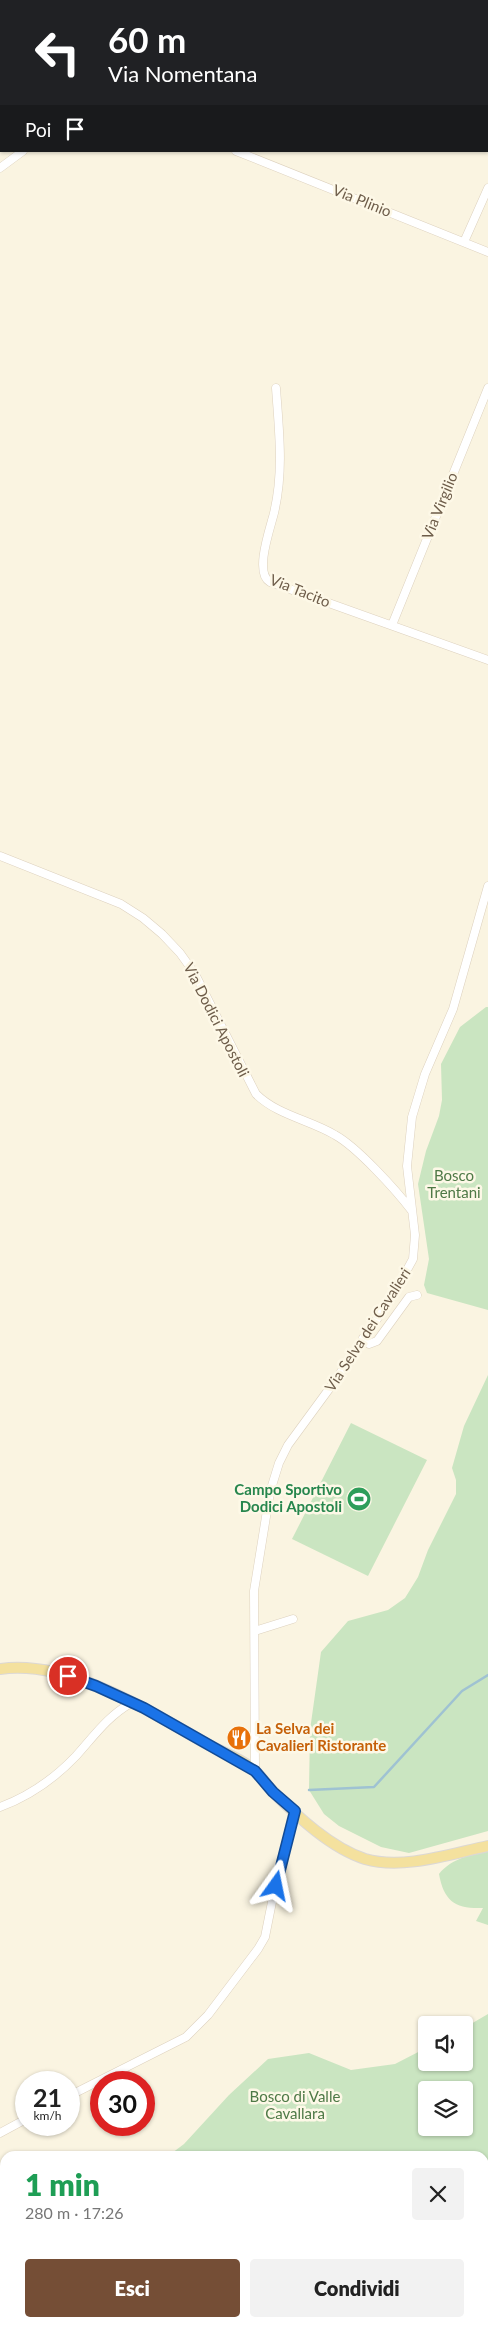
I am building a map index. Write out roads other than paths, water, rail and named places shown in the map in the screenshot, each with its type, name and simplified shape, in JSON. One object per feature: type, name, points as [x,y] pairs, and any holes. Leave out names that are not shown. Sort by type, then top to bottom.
[{"type":"main road","points":[[0,1669],[24,1667],[68,1676],[96,1686],[131,1703],[255,1771],[273,1792],[319,1832],[356,1855],[377,1861],[422,1859],[488,1846]]},
{"type":"street","points":[[0,168],[22,152]]},
{"type":"street","name":"Via Plinio","points":[[239,152],[488,252]]},
{"type":"street","points":[[464,242],[488,188]]},
{"type":"street","name":"Via Tacito","points":[[276,388],[281,477],[263,564],[265,578],[270,582],[488,660]]},
{"type":"street","name":"Via Virgilio","points":[[392,625],[488,388]]},
{"type":"street","name":"Via Dodici Apostoli","points":[[0,856],[84,891],[112,900],[150,923],[175,947],[195,974],[256,1094],[273,1106],[339,1137],[391,1187],[413,1213]]},
{"type":"street","name":"Via Selva dei Cavalieri","points":[[255,1771],[254,1592],[269,1498],[279,1462],[290,1442],[332,1385],[400,1285],[413,1259],[415,1241],[407,1160],[413,1111],[425,1074],[453,1009],[488,886]]},
{"type":"street","points":[[363,1338],[369,1344],[377,1341],[409,1297],[416,1295]]},
{"type":"street","points":[[255,1631],[293,1619]]},
{"type":"street","points":[[0,1807],[30,1794],[45,1784],[76,1756],[110,1717],[131,1703]]},
{"type":"street","points":[[80,2090],[186,2036],[208,2014],[258,1949],[265,1937],[278,1872],[295,1811]]},
{"type":"street","points":[[0,2133],[15,2125]]},
{"type":"waterway","points":[[309,1790],[374,1787],[462,1691],[488,1675]]},
{"type":"place","name":"Campo Sportivo Dodici Apostoli","points":[[359,1499]]},
{"type":"place","name":"La Selva dei Cavalieri Ristorante","points":[[239,1738]]},
{"type":"park label","name":"Bosco Trentani","points":[[454,1184]]},
{"type":"park label","name":"Bosco di Valle Cavallara","points":[[295,2106]]}]
